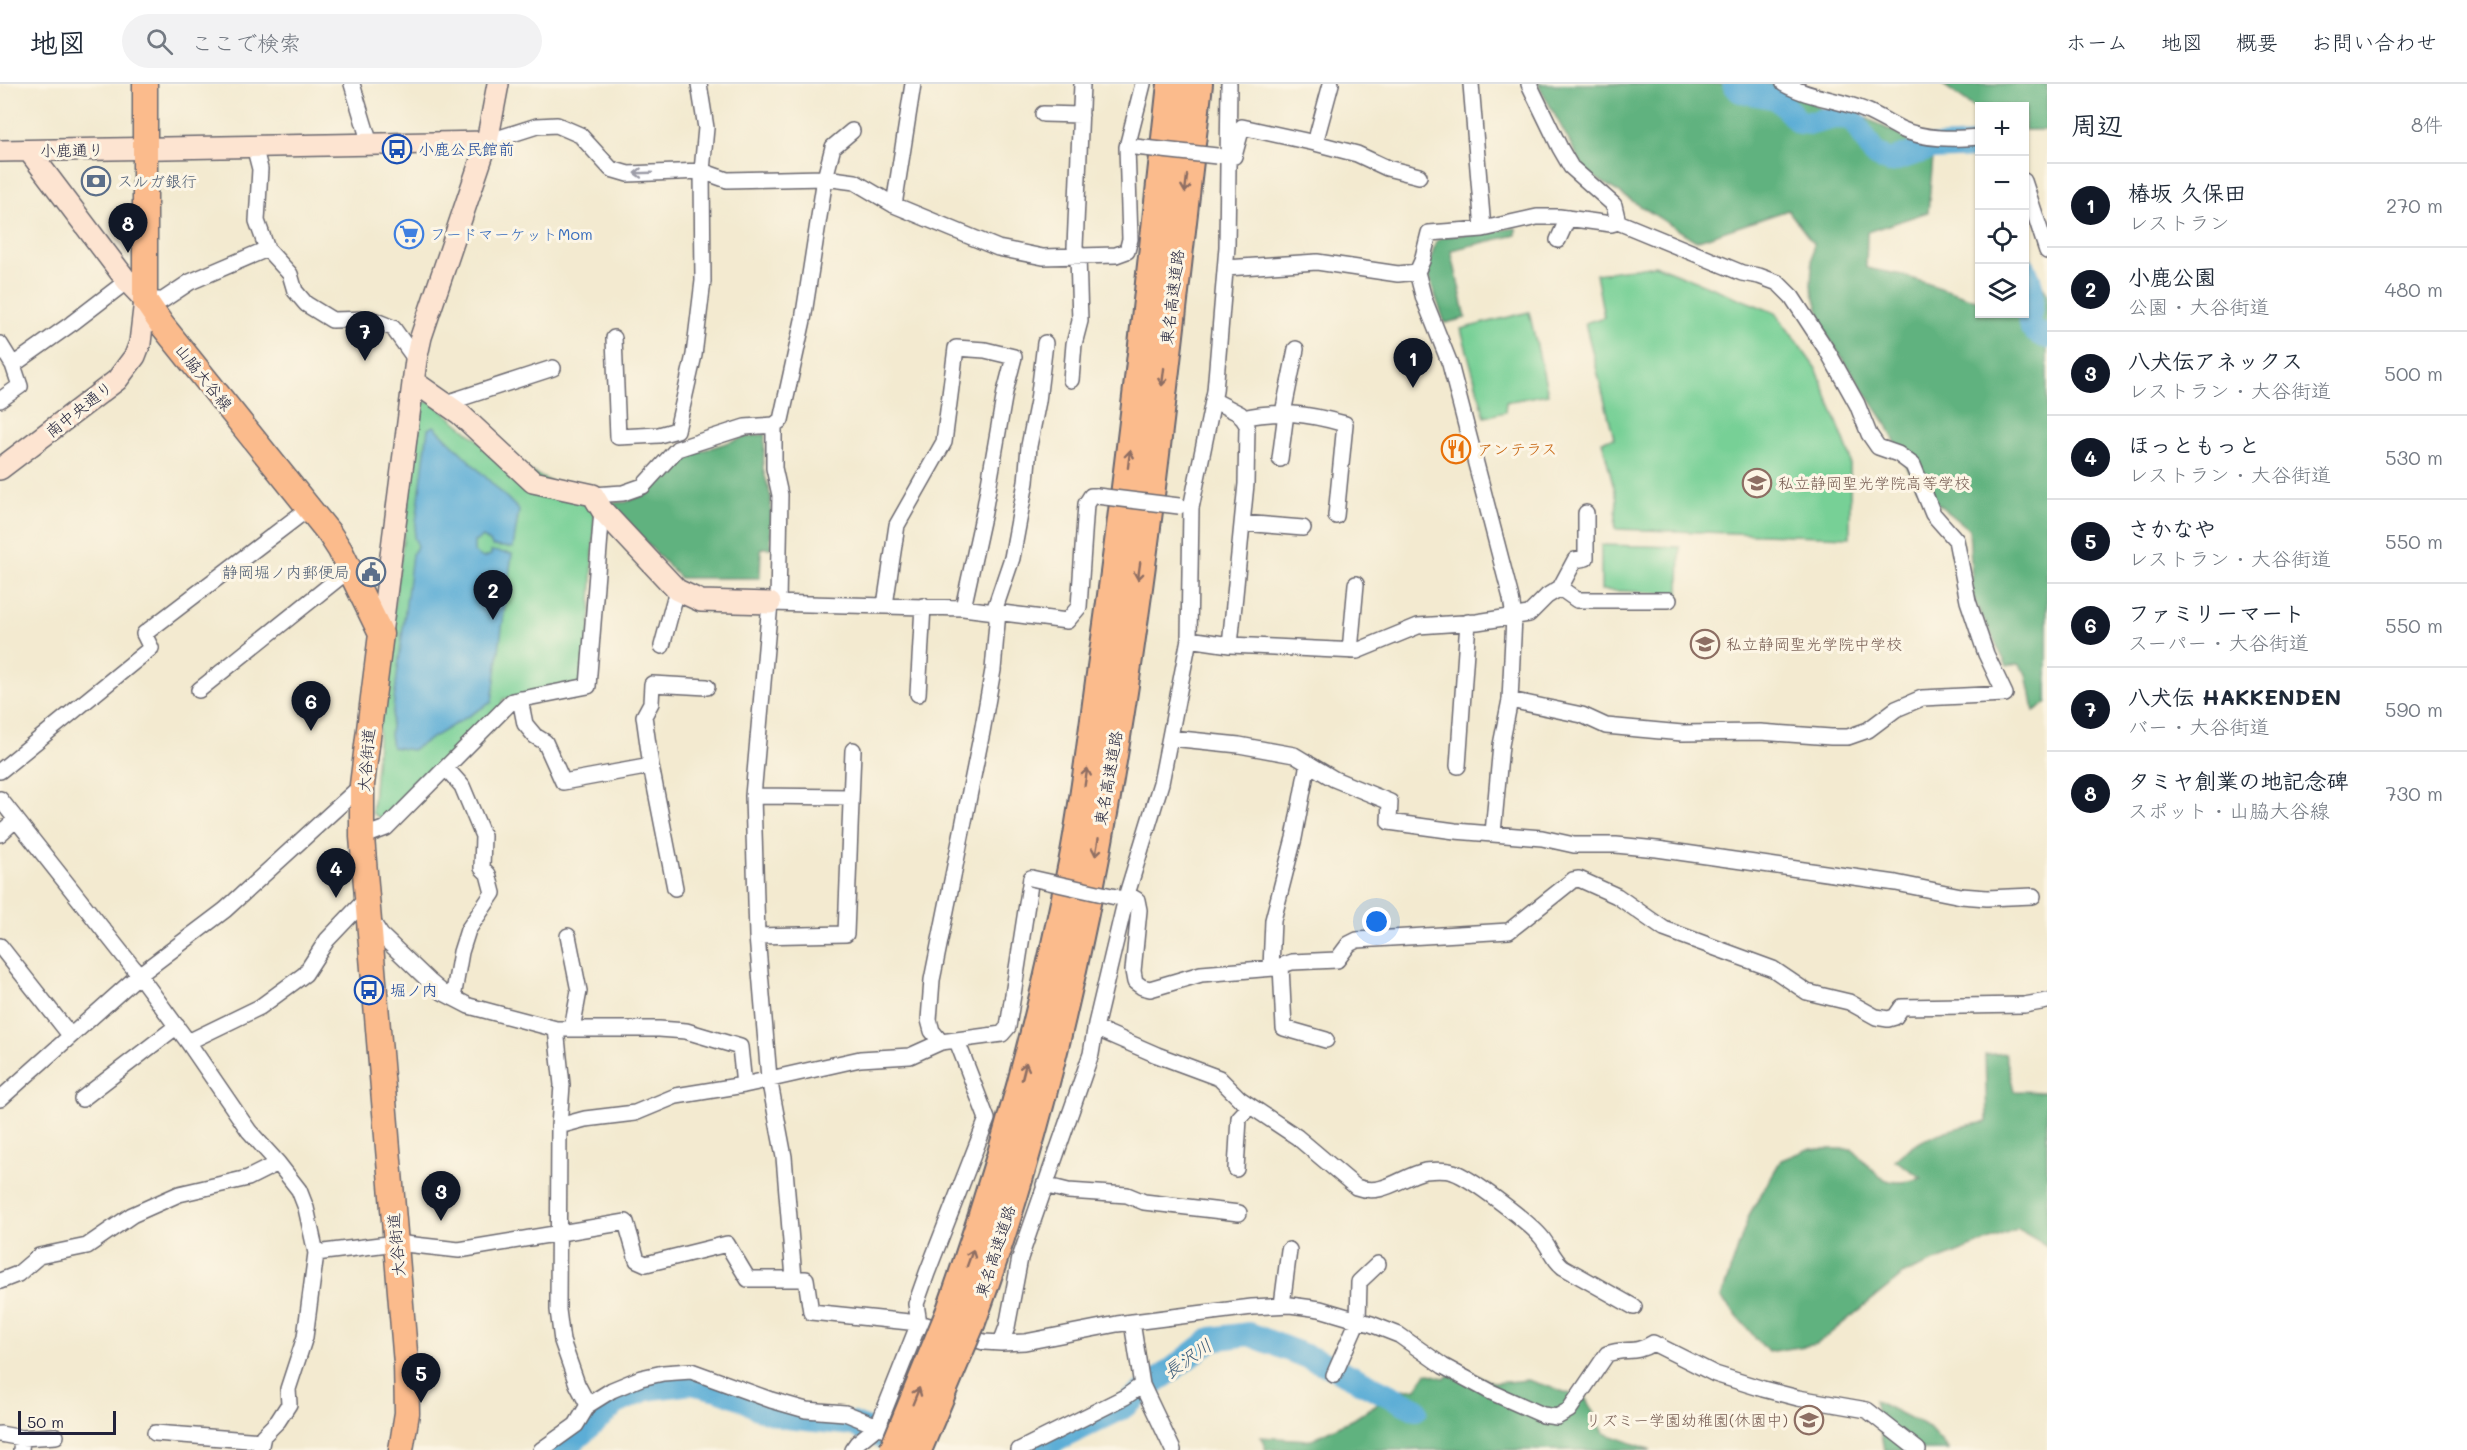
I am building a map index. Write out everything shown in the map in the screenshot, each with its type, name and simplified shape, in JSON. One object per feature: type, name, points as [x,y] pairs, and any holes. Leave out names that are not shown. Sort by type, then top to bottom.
[{"type":"highway","name":"東名高速道路","points":[[917,1450],[960,1318],[977,1239],[1005,1147],[1053,959],[1074,855],[1121,531],[1172,84]]},
{"type":"highway","name":"東名高速道路","points":[[894,1450],[960,1318],[998,1249],[1035,1124],[1082,932],[1124,684],[1142,553],[1198,84]]},
{"type":"main road","points":[[145,84],[145,300]]},
{"type":"main road","name":"山脇大谷線","points":[[145,300],[162,325],[329,533],[350,569],[381,634]]},
{"type":"main road","name":"大谷街道","points":[[381,634],[362,785],[362,837],[406,1364],[407,1413],[401,1450]]},
{"type":"street","points":[[352,84],[370,144]]},
{"type":"street","name":"大谷街道","points":[[381,634],[415,370],[422,338],[487,142],[498,84]]},
{"type":"street","points":[[677,449],[677,430],[693,355],[703,281],[702,171],[706,128],[699,84]]},
{"type":"street","points":[[894,205],[914,84]]},
{"type":"street","points":[[1071,380],[1074,344],[1080,321],[1078,256],[1075,247],[1082,84]]},
{"type":"street","points":[[487,142],[537,126],[557,124],[580,135],[611,169],[628,174],[702,171],[727,180],[825,178],[855,182],[894,205],[998,248],[1043,257],[1116,255],[1126,251],[1130,239],[1131,147],[1143,84]]},
{"type":"street","points":[[1001,1343],[1007,1327],[1020,1258],[1091,1054],[1123,897],[1147,834],[1171,738],[1189,639],[1185,507],[1213,400],[1226,268],[1229,198],[1222,156],[1229,84]]},
{"type":"street","points":[[1315,142],[1331,84]]},
{"type":"street","points":[[1471,84],[1483,229]]},
{"type":"street","points":[[1530,84],[1571,166],[1614,205],[1618,222]]},
{"type":"street","points":[[1784,84],[1797,91],[1864,110],[1921,136],[1953,139],[1975,137]]},
{"type":"street","points":[[1043,114],[1081,115]]},
{"type":"street","points":[[1131,147],[1234,156],[1242,127],[1315,142],[1357,154],[1387,168],[1419,176]]},
{"type":"street","points":[[598,503],[643,486],[677,449],[745,427],[774,425],[780,420],[803,320],[825,178],[833,147],[852,131]]},
{"type":"street","name":"小鹿通り","points":[[0,151],[487,142]]},
{"type":"street","points":[[254,146],[260,169],[257,221],[267,249],[290,274],[295,291],[306,304],[332,320],[371,319],[393,328],[415,370],[446,404],[533,482],[598,503],[677,590],[701,601],[963,608],[1067,621],[1079,607],[1086,504],[1091,496],[1185,507]]},
{"type":"street","points":[[29,150],[127,281],[145,300],[163,300],[190,282],[267,249]]},
{"type":"street","points":[[2029,194],[2047,251]]},
{"type":"street","points":[[1493,833],[1501,745],[1510,700],[1514,617],[1450,364],[1424,299],[1417,272],[1429,233],[1483,229],[1537,218],[1568,218],[1611,224],[1618,222],[1742,273],[1778,283],[1792,297],[1857,404],[1869,434],[1878,447],[1898,454],[1913,465],[1933,514],[1956,540],[1968,601],[1986,654],[2006,694],[1922,698],[1896,709],[1868,730],[1848,737],[1831,738],[1760,732],[1682,733],[1606,726],[1582,715],[1510,700]]},
{"type":"street","points":[[1558,240],[1568,218]]},
{"type":"street","points":[[1226,268],[1317,262],[1398,274],[1417,272]]},
{"type":"street","points":[[13,365],[127,281]]},
{"type":"street","name":"南中央通り","points":[[0,469],[107,389],[121,374],[135,356],[140,343],[145,300]]},
{"type":"street","points":[[614,338],[618,437],[658,435],[677,430]]},
{"type":"street","points":[[854,1446],[878,1426],[919,1323],[916,1304],[987,1119],[949,1041],[932,1030],[929,1020],[932,980],[993,670],[996,611],[1012,558],[1026,482],[1029,446],[1038,401],[1045,343]]},
{"type":"street","points":[[0,344],[13,365],[20,386],[0,400]]},
{"type":"street","points":[[885,605],[897,525],[944,442],[956,348],[985,350],[1014,357],[1005,392],[984,512],[963,608]]},
{"type":"street","points":[[1280,459],[1296,349]]},
{"type":"street","points":[[446,404],[553,368]]},
{"type":"street","points":[[1213,400],[1240,414],[1247,424],[1243,523],[1230,645]]},
{"type":"street","points":[[1242,418],[1273,412],[1316,416],[1345,424],[1336,516]]},
{"type":"street","points":[[774,425],[774,468],[780,495],[774,603],[753,796],[757,936],[769,1078],[784,1157],[794,1278]]},
{"type":"street","points":[[362,837],[387,828],[512,701],[588,686],[598,503]]},
{"type":"street","points":[[0,771],[151,648],[144,633],[309,508]]},
{"type":"street","points":[[1189,639],[1230,645],[1357,651],[1418,626],[1529,614],[1560,588],[1575,560],[1586,558],[1586,513]]},
{"type":"street","points":[[1243,523],[1302,528]]},
{"type":"street","points":[[199,690],[350,569]]},
{"type":"street","points":[[1350,651],[1356,584]]},
{"type":"street","points":[[1560,588],[1577,600],[1669,600]]},
{"type":"street","points":[[662,646],[677,590]]},
{"type":"street","points":[[918,694],[923,606]]},
{"type":"street","points":[[1458,766],[1468,622]]},
{"type":"street","points":[[675,888],[651,766],[644,716],[651,703],[652,684],[707,687]]},
{"type":"street","points":[[520,699],[525,724],[535,736],[545,742],[563,782],[651,766]]},
{"type":"street","points":[[1171,738],[1239,745],[1294,755],[1334,779],[1390,802],[1389,822],[1455,831],[1542,838],[1574,845],[1657,849],[1896,883],[1961,896],[1987,898],[2033,896]]},
{"type":"street","points":[[757,936],[846,934],[853,750]]},
{"type":"street","points":[[1308,763],[1294,838],[1273,920],[1276,967],[1284,1028],[1326,1041]]},
{"type":"street","points":[[446,768],[462,786],[483,836],[482,868],[488,874],[493,893],[468,930],[461,952],[453,998]]},
{"type":"street","points":[[0,1099],[139,975],[225,910],[362,785]]},
{"type":"street","points":[[753,796],[851,797]]},
{"type":"street","points":[[0,799],[139,975],[249,1131],[299,1190],[306,1208],[316,1253],[305,1336],[288,1389],[289,1404],[285,1413],[269,1428],[261,1445],[155,1433]]},
{"type":"street","points":[[0,834],[16,819]]},
{"type":"street","points":[[559,1126],[585,1119],[635,1113],[667,1098],[744,1085],[860,1059],[910,1056],[949,1041],[1002,1034],[1008,1028],[1031,878],[1137,900],[1139,910],[1133,970],[1135,982],[1150,989],[1201,974],[1276,967],[1292,962],[1337,960],[1349,944],[1357,940],[1509,931],[1573,880],[1579,879],[1617,896],[1664,929],[1773,969],[1807,992],[1849,1002],[1876,1017],[1888,1019],[1895,1017],[1902,1007],[2024,1005],[2047,1001]]},
{"type":"street","points":[[188,1042],[260,1007],[305,974],[327,940],[367,907],[381,935],[429,981],[453,998],[494,1014],[556,1029],[668,1029],[686,1031],[740,1047],[744,1085]]},
{"type":"street","points":[[568,936],[579,991],[572,1029]]},
{"type":"street","points":[[0,946],[70,1035]]},
{"type":"street","points":[[82,1099],[177,1026]]},
{"type":"street","points":[[1095,1028],[1157,1055],[1220,1078],[1250,1106],[1297,1137],[1356,1187],[1365,1191],[1381,1190],[1424,1172],[1437,1170],[1454,1172],[1471,1182],[1541,1237],[1556,1261],[1563,1267],[1634,1307]]},
{"type":"street","points":[[556,1029],[562,1085],[559,1126],[558,1310],[562,1341],[588,1405]]},
{"type":"street","points":[[1236,1169],[1239,1118],[1250,1106]]},
{"type":"street","points":[[0,1281],[18,1274],[39,1256],[87,1246],[132,1215],[179,1194],[248,1178],[278,1163]]},
{"type":"street","points":[[1044,1185],[1068,1191],[1127,1195],[1144,1202],[1239,1213]]},
{"type":"street","points":[[316,1253],[396,1243],[459,1250],[626,1222],[637,1260],[646,1264],[727,1244],[748,1279],[806,1279],[811,1312],[919,1323],[984,1342],[1001,1343],[1025,1342],[1132,1322],[1282,1305],[1320,1309],[1399,1335],[1443,1366],[1491,1392],[1543,1415],[1557,1417],[1569,1410],[1607,1354],[1615,1351],[1641,1351],[1653,1344],[1715,1374],[1763,1389],[1798,1398],[1867,1410],[1918,1450]]},
{"type":"street","points":[[1282,1305],[1289,1250]]},
{"type":"street","points":[[1336,1370],[1358,1320],[1359,1282],[1378,1264]]},
{"type":"street","points":[[1132,1322],[1144,1389],[1173,1450]]},
{"type":"street","points":[[541,1450],[576,1425],[588,1405],[612,1390],[641,1378],[663,1373],[691,1371],[806,1410],[845,1413],[935,1450]]},
{"type":"street","points":[[1019,1450],[1144,1389]]},
{"type":"street","points":[[0,1434],[22,1444],[57,1436]]},
{"type":"green space","points":[[1538,84],[1777,84],[1824,110],[1866,118],[1894,132],[1933,158],[1928,212],[1867,232],[1866,268],[1902,275],[1975,300],[1975,318],[2029,318],[2029,260],[2047,294],[2047,703],[2034,711],[2027,674],[2018,664],[2007,666],[1973,598],[1969,529],[1917,487],[1887,425],[1825,332],[1811,286],[1813,243],[1788,210],[1696,241],[1586,172]]},
{"type":"green space","points":[[1942,84],[2047,84],[2047,130],[2029,130],[2029,102],[1975,102],[1975,108]]},
{"type":"green space","points":[[1516,228],[1516,235],[1451,250],[1466,318],[1445,323],[1427,272],[1436,242],[1442,237]]},
{"type":"green space","points":[[1655,265],[1776,313],[1817,370],[1850,456],[1850,537],[1615,529],[1617,499],[1602,441],[1614,438],[1585,323],[1604,317],[1596,274]]},
{"type":"green space","points":[[1529,312],[1548,394],[1506,402],[1505,412],[1485,417],[1461,329]]},
{"type":"green space","points":[[422,402],[432,402],[489,449],[595,506],[588,681],[563,690],[503,699],[501,707],[385,821],[372,813],[382,693]]},
{"type":"green space","points":[[765,434],[763,469],[771,497],[771,548],[761,548],[760,578],[680,578],[608,503],[626,502],[649,493],[682,457],[745,437]]},
{"type":"green space","points":[[1601,545],[1680,547],[1679,594],[1601,590]]},
{"type":"green space","points":[[2005,1053],[2014,1091],[2047,1092],[2047,1246],[2018,1229],[1904,1274],[1817,1344],[1768,1352],[1721,1298],[1749,1215],[1781,1160],[1808,1149],[1852,1149],[1875,1172],[1889,1181],[1922,1178],[1895,1160],[1915,1145],[1938,1134],[1987,1122],[1985,1055]]},
{"type":"green space","points":[[1463,1370],[1495,1383],[1528,1380],[1586,1399],[1604,1433],[1651,1450],[1266,1450],[1261,1437],[1310,1440],[1357,1417],[1398,1390],[1416,1388],[1427,1373],[1444,1378]]},
{"type":"green space","points":[[1874,1400],[1929,1428],[1949,1450],[1884,1450]]},
{"type":"water","points":[[434,426],[519,510],[513,548],[492,546],[483,537],[474,542],[474,552],[483,558],[491,555],[491,551],[512,554],[492,702],[412,750],[392,747],[390,734],[412,554],[417,546],[414,538],[428,429]]},
{"type":"waterway","points":[[1734,84],[1740,91],[1777,98],[1799,122],[1812,123],[1835,117],[1852,118],[1875,155],[1890,161],[1931,148],[1975,146]]},
{"type":"waterway","points":[[2029,280],[2032,289],[2030,324],[2038,333],[2047,337]]},
{"type":"waterway","name":"長沢川","points":[[1036,1450],[1122,1408],[1212,1339],[1249,1334],[1328,1365],[1416,1409]]},
{"type":"waterway","name":"長沢川","points":[[563,1450],[615,1404],[646,1389],[691,1383],[718,1389],[742,1398],[758,1408],[786,1417],[853,1424],[912,1450]]},
{"type":"place","name":"小鹿公民館前","points":[[397,149]]},
{"type":"place","name":"スルガ銀行","points":[[96,181]]},
{"type":"place","name":"フードマーケットMom","points":[[409,234]]},
{"type":"place","name":"タミヤ創業の地記念碑","points":[[128,253]]},
{"type":"place","name":"八犬伝 HAKKENDEN","points":[[365,361]]},
{"type":"place","name":"椿坂 久保田","points":[[1413,388]]},
{"type":"place","name":"アンテラス","points":[[1456,449]]},
{"type":"place","name":"私立静岡聖光学院高等学校","points":[[1757,483]]},
{"type":"place","name":"静岡堀ノ内郵便局","points":[[371,572]]},
{"type":"place","name":"小鹿公園","points":[[493,620]]},
{"type":"place","name":"私立静岡聖光学院中学校","points":[[1705,644]]},
{"type":"place","name":"ファミリーマート","points":[[311,731]]},
{"type":"place","name":"ほっともっと","points":[[336,898]]},
{"type":"place","name":"堀ノ内","points":[[369,990]]},
{"type":"place","name":"八犬伝アネックス","points":[[441,1221]]},
{"type":"place","name":"さかなや","points":[[421,1403]]},
{"type":"place","name":"リズミー学園幼稚園(休園中)","points":[[1809,1420]]}]
